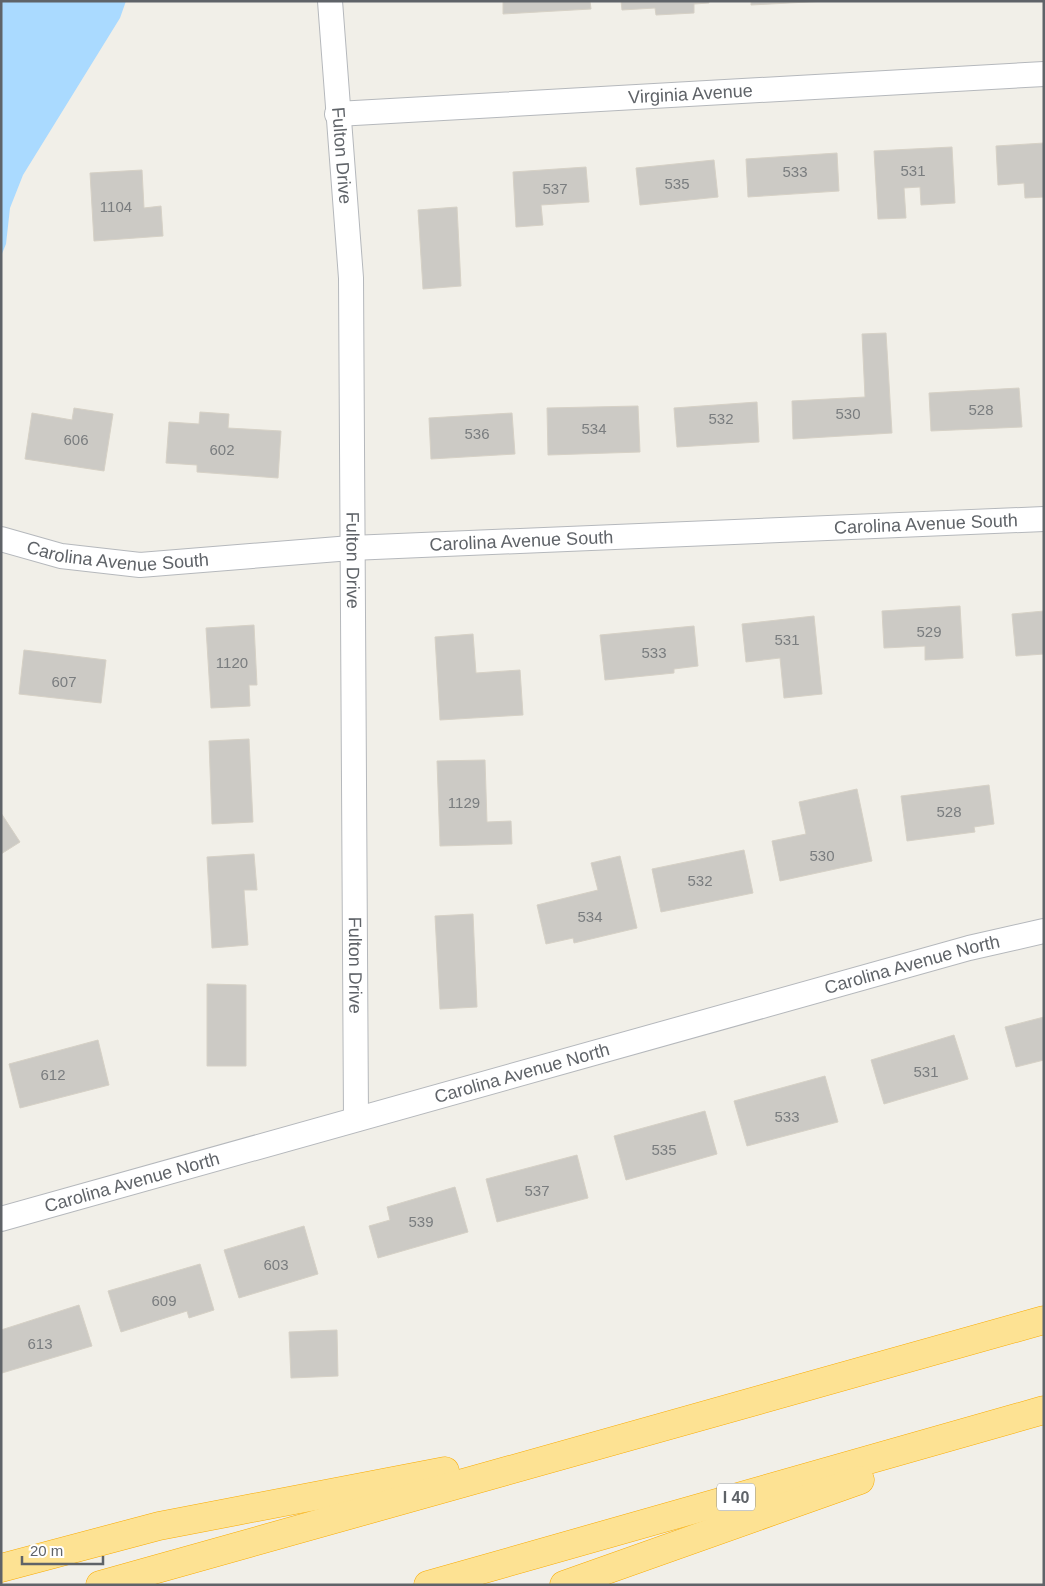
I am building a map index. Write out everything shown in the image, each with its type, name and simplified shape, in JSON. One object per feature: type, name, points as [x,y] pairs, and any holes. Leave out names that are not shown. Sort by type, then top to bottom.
[{"type":"highway","points":[[100,1585],[1044,1320]]},
{"type":"highway","name":"I 40","points":[[428,1585],[1044,1410]]},
{"type":"highway","points":[[564,1585],[1044,1414]]},
{"type":"highway","points":[[1,1568],[159,1526],[629,1437]]},
{"type":"street","name":"Fulton Drive","points":[[330,1],[337,114],[351,278],[351,548],[356,1119]]},
{"type":"street","name":"Virginia Avenue","points":[[337,114],[1044,74]]},
{"type":"street","name":"Carolina Avenue South","points":[[1,539],[61,556],[140,565],[351,548],[1044,519]]},
{"type":"street","name":"Carolina Avenue North","points":[[1,1218],[969,948],[1044,931]]},
{"type":"water","points":[[1,1],[126,1],[120,18],[23,175],[10,208],[6,244],[1,256]]},
{"type":"building","points":[[503,1],[590,1],[591,9],[503,14]]},
{"type":"building","points":[[621,1],[709,1],[709,3],[694,4],[694,13],[656,15],[655,8],[622,10]]},
{"type":"building","points":[[751,1],[827,1],[751,5]]},
{"type":"building","points":[[1044,143],[1044,197],[1025,198],[1024,183],[998,185],[996,146]]},
{"type":"building","points":[[952,147],[955,203],[921,205],[920,187],[904,188],[906,218],[878,219],[874,151]]},
{"type":"building","points":[[837,153],[839,191],[748,197],[746,159]]},
{"type":"building","points":[[714,160],[718,197],[640,205],[636,168]]},
{"type":"building","points":[[586,167],[589,202],[541,205],[543,225],[516,227],[513,172]]},
{"type":"building","points":[[142,170],[144,208],[161,206],[163,236],[94,241],[90,173]]},
{"type":"building","points":[[457,207],[461,286],[423,289],[418,210]]},
{"type":"building","points":[[886,333],[892,433],[793,439],[792,401],[865,397],[862,334]]},
{"type":"building","points":[[1019,388],[1022,427],[931,431],[929,393]]},
{"type":"building","points":[[757,402],[759,442],[677,447],[674,408]]},
{"type":"building","points":[[638,406],[640,452],[548,455],[547,408]]},
{"type":"building","points":[[74,408],[113,414],[104,471],[25,459],[32,413],[72,420]]},
{"type":"building","points":[[200,412],[229,414],[228,428],[281,431],[278,478],[197,472],[197,465],[166,463],[169,422],[199,424]]},
{"type":"building","points":[[512,413],[515,454],[431,459],[429,418]]},
{"type":"building","points":[[960,606],[963,658],[925,660],[925,646],[884,648],[882,611]]},
{"type":"building","points":[[1044,611],[1044,654],[1016,656],[1012,614]]},
{"type":"building","points":[[814,616],[822,694],[784,698],[780,658],[746,662],[742,624]]},
{"type":"building","points":[[254,625],[257,685],[249,685],[250,706],[211,708],[206,628]]},
{"type":"building","points":[[694,626],[698,666],[674,669],[674,673],[605,680],[600,635]]},
{"type":"building","points":[[473,634],[476,673],[520,670],[523,715],[440,720],[435,637]]},
{"type":"building","points":[[24,650],[106,660],[101,703],[19,694]]},
{"type":"building","points":[[249,739],[253,822],[212,824],[209,741]]},
{"type":"building","points":[[485,760],[487,822],[511,821],[512,844],[440,846],[437,761]]},
{"type":"building","points":[[989,785],[994,824],[974,827],[975,832],[907,841],[901,796]]},
{"type":"building","points":[[857,789],[872,861],[780,881],[772,841],[806,834],[799,802]]},
{"type":"building","points":[[1,813],[20,842],[1,854]]},
{"type":"building","points":[[744,850],[753,893],[661,912],[652,869]]},
{"type":"building","points":[[254,854],[257,890],[244,890],[248,945],[212,948],[207,857]]},
{"type":"building","points":[[620,856],[637,928],[574,943],[573,938],[546,944],[537,905],[598,890],[591,863]]},
{"type":"building","points":[[473,914],[477,1007],[440,1009],[435,916]]},
{"type":"building","points":[[207,984],[246,985],[246,1066],[207,1066]]},
{"type":"building","points":[[1044,1017],[1044,1060],[1016,1067],[1005,1027]]},
{"type":"building","points":[[954,1035],[968,1079],[884,1104],[871,1060]]},
{"type":"building","points":[[98,1040],[109,1085],[20,1108],[9,1064]]},
{"type":"building","points":[[825,1076],[838,1122],[747,1146],[734,1101]]},
{"type":"building","points":[[705,1111],[717,1154],[626,1180],[614,1136]]},
{"type":"building","points":[[577,1155],[588,1198],[497,1222],[486,1179]]},
{"type":"building","points":[[455,1187],[468,1232],[378,1258],[369,1226],[390,1220],[387,1207]]},
{"type":"building","points":[[304,1226],[318,1274],[239,1298],[224,1250]]},
{"type":"building","points":[[200,1264],[214,1310],[189,1318],[187,1311],[121,1332],[108,1291]]},
{"type":"building","points":[[79,1305],[92,1346],[2,1373],[1,1330]]},
{"type":"building","points":[[337,1330],[338,1376],[291,1378],[289,1332]]}]
